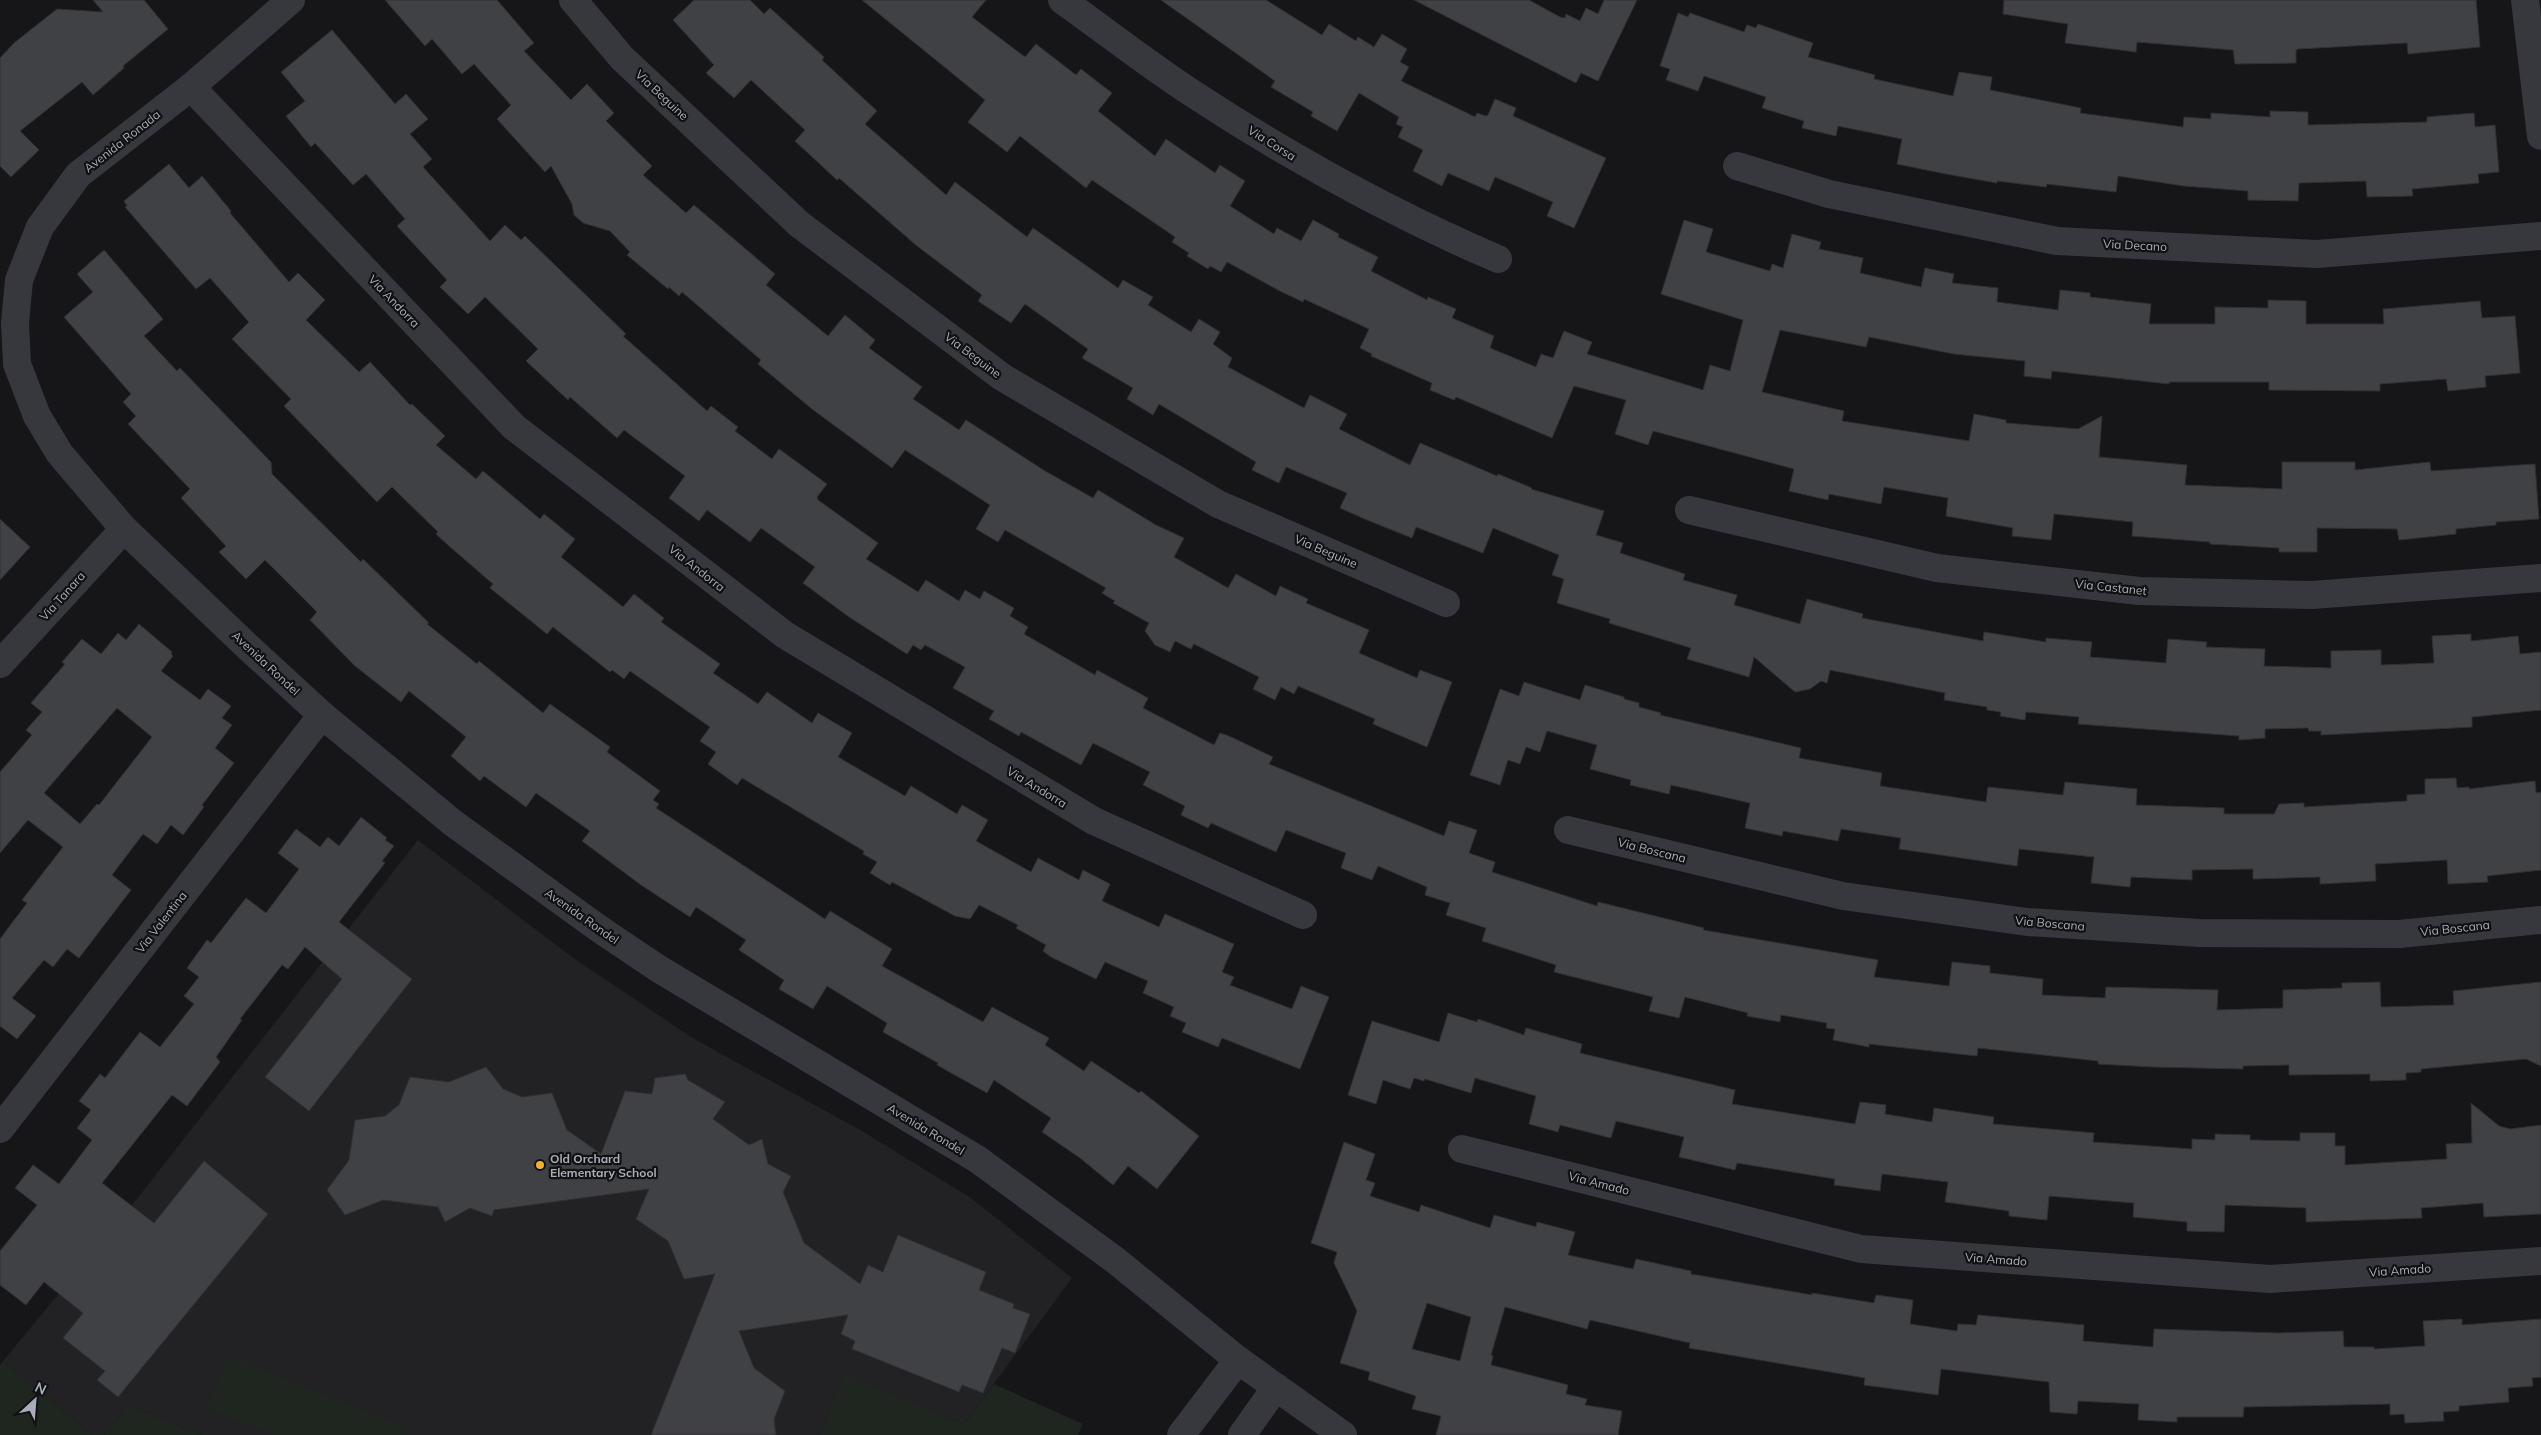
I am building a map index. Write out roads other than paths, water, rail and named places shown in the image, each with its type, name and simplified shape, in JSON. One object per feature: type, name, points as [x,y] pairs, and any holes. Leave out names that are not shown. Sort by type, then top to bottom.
[{"type":"street","name":"Avenida Ronada","points":[[14,323],[19,280],[40,227],[78,176],[191,87],[291,0]]},
{"type":"street","name":"Via Beguine","points":[[574,0],[622,58],[799,224],[1002,377],[1218,504],[1446,603]]},
{"type":"street","name":"Via Corsa","points":[[1062,0],[1196,96],[1298,160],[1431,230],[1498,258]]},
{"type":"street","points":[[2525,0],[2541,136]]},
{"type":"street","name":"Via Andorra","points":[[191,87],[514,427],[785,635],[1094,821],[1303,915]]},
{"type":"street","name":"Via Decano","points":[[1738,166],[1830,194],[2057,242],[2317,254],[2541,236]]},
{"type":"street","name":"Avenida Rondel","points":[[14,323],[17,364],[37,416],[60,454],[124,529],[322,715],[453,822],[598,928],[659,969],[977,1159],[1115,1260],[1238,1360],[1343,1435]]},
{"type":"street","name":"Via Castanet","points":[[1689,510],[1937,568],[2139,591],[2312,595],[2541,578]]},
{"type":"street","name":"Via Tanara","points":[[0,664],[124,529]]},
{"type":"street","name":"Via Valentina","points":[[0,1129],[322,715]]},
{"type":"street","name":"Via Boscana","points":[[1568,830],[1843,896],[2027,922],[2199,933],[2399,934],[2541,920]]},
{"type":"street","name":"Via Amado","points":[[1462,1149],[1861,1249],[2270,1279],[2541,1260]]},
{"type":"street","points":[[1182,1435],[1238,1360]]},
{"type":"street","points":[[1242,1435],[1276,1387]]},
{"type":"place","name":"Old Orchard Elementary School","points":[[540,1165]]}]
